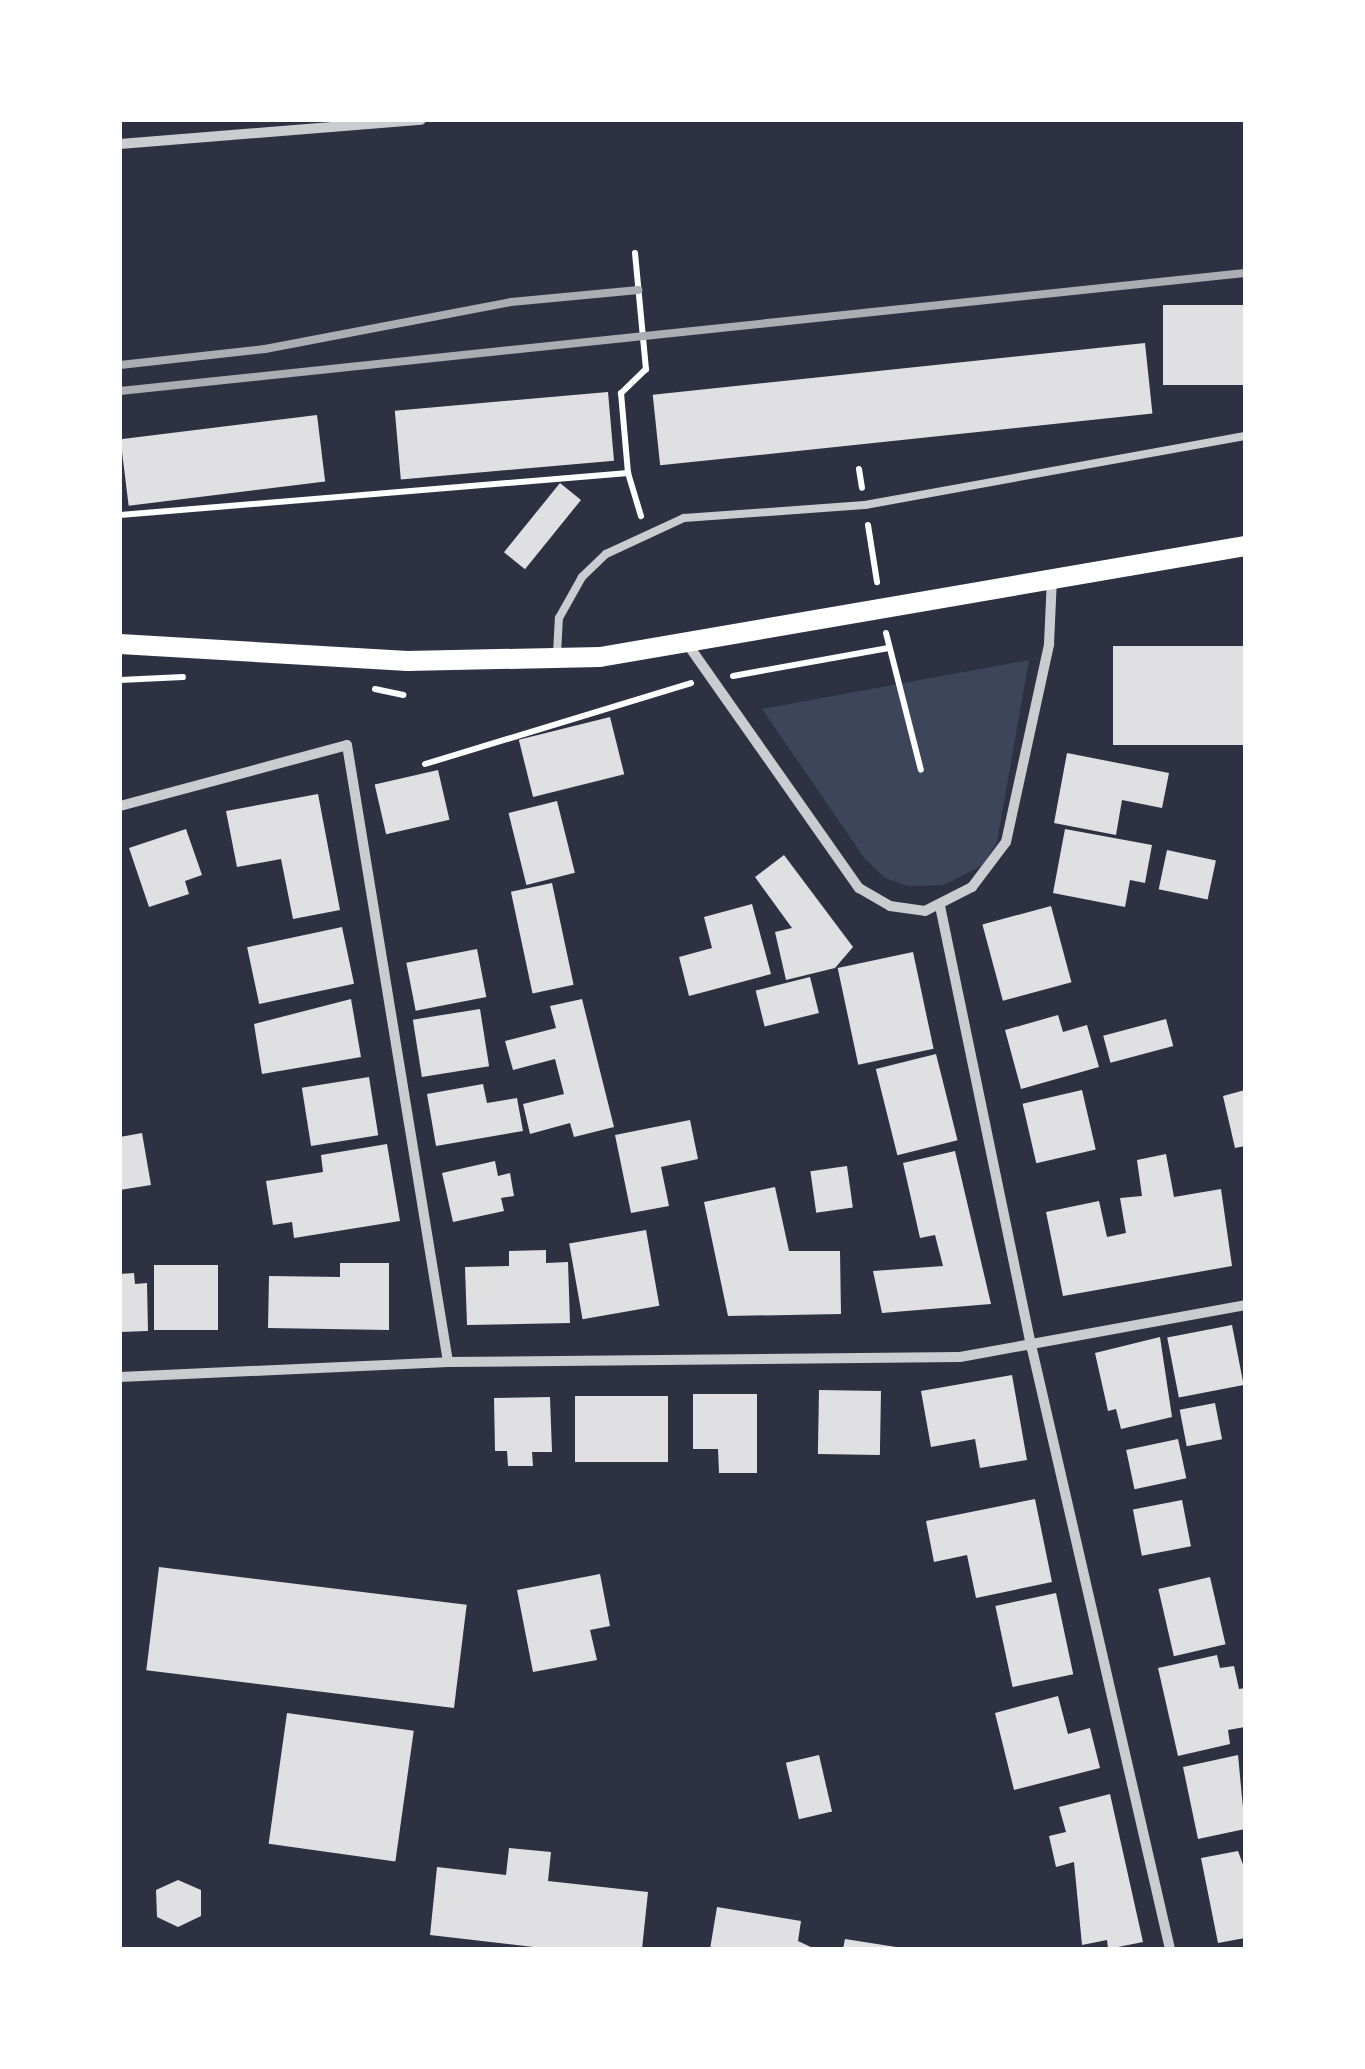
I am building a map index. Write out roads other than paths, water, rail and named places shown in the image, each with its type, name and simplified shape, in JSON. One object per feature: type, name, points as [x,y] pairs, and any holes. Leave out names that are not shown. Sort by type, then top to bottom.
[{"type":"main road","points":[[120,644],[407,661],[600,657],[1052,576],[1245,546]]},
{"type":"street","points":[[120,144],[418,120]]},
{"type":"street","points":[[686,642],[858,888],[908,910],[940,906],[986,875],[1017,814],[1050,644],[1052,576]]},
{"type":"street","points":[[120,806],[346,746],[448,1362]]},
{"type":"street","points":[[940,906],[1032,1349],[1170,1949]]},
{"type":"street","points":[[120,1377],[448,1362],[858,1362],[1032,1349],[1245,1305]]},
{"type":"lane","points":[[556,658],[559,618],[582,578],[606,554],[646,531],[684,518],[865,505],[1245,436]]},
{"type":"railway","points":[[120,391],[1245,273]]},
{"type":"railway","points":[[120,365],[265,349],[511,302],[638,290]]}]
